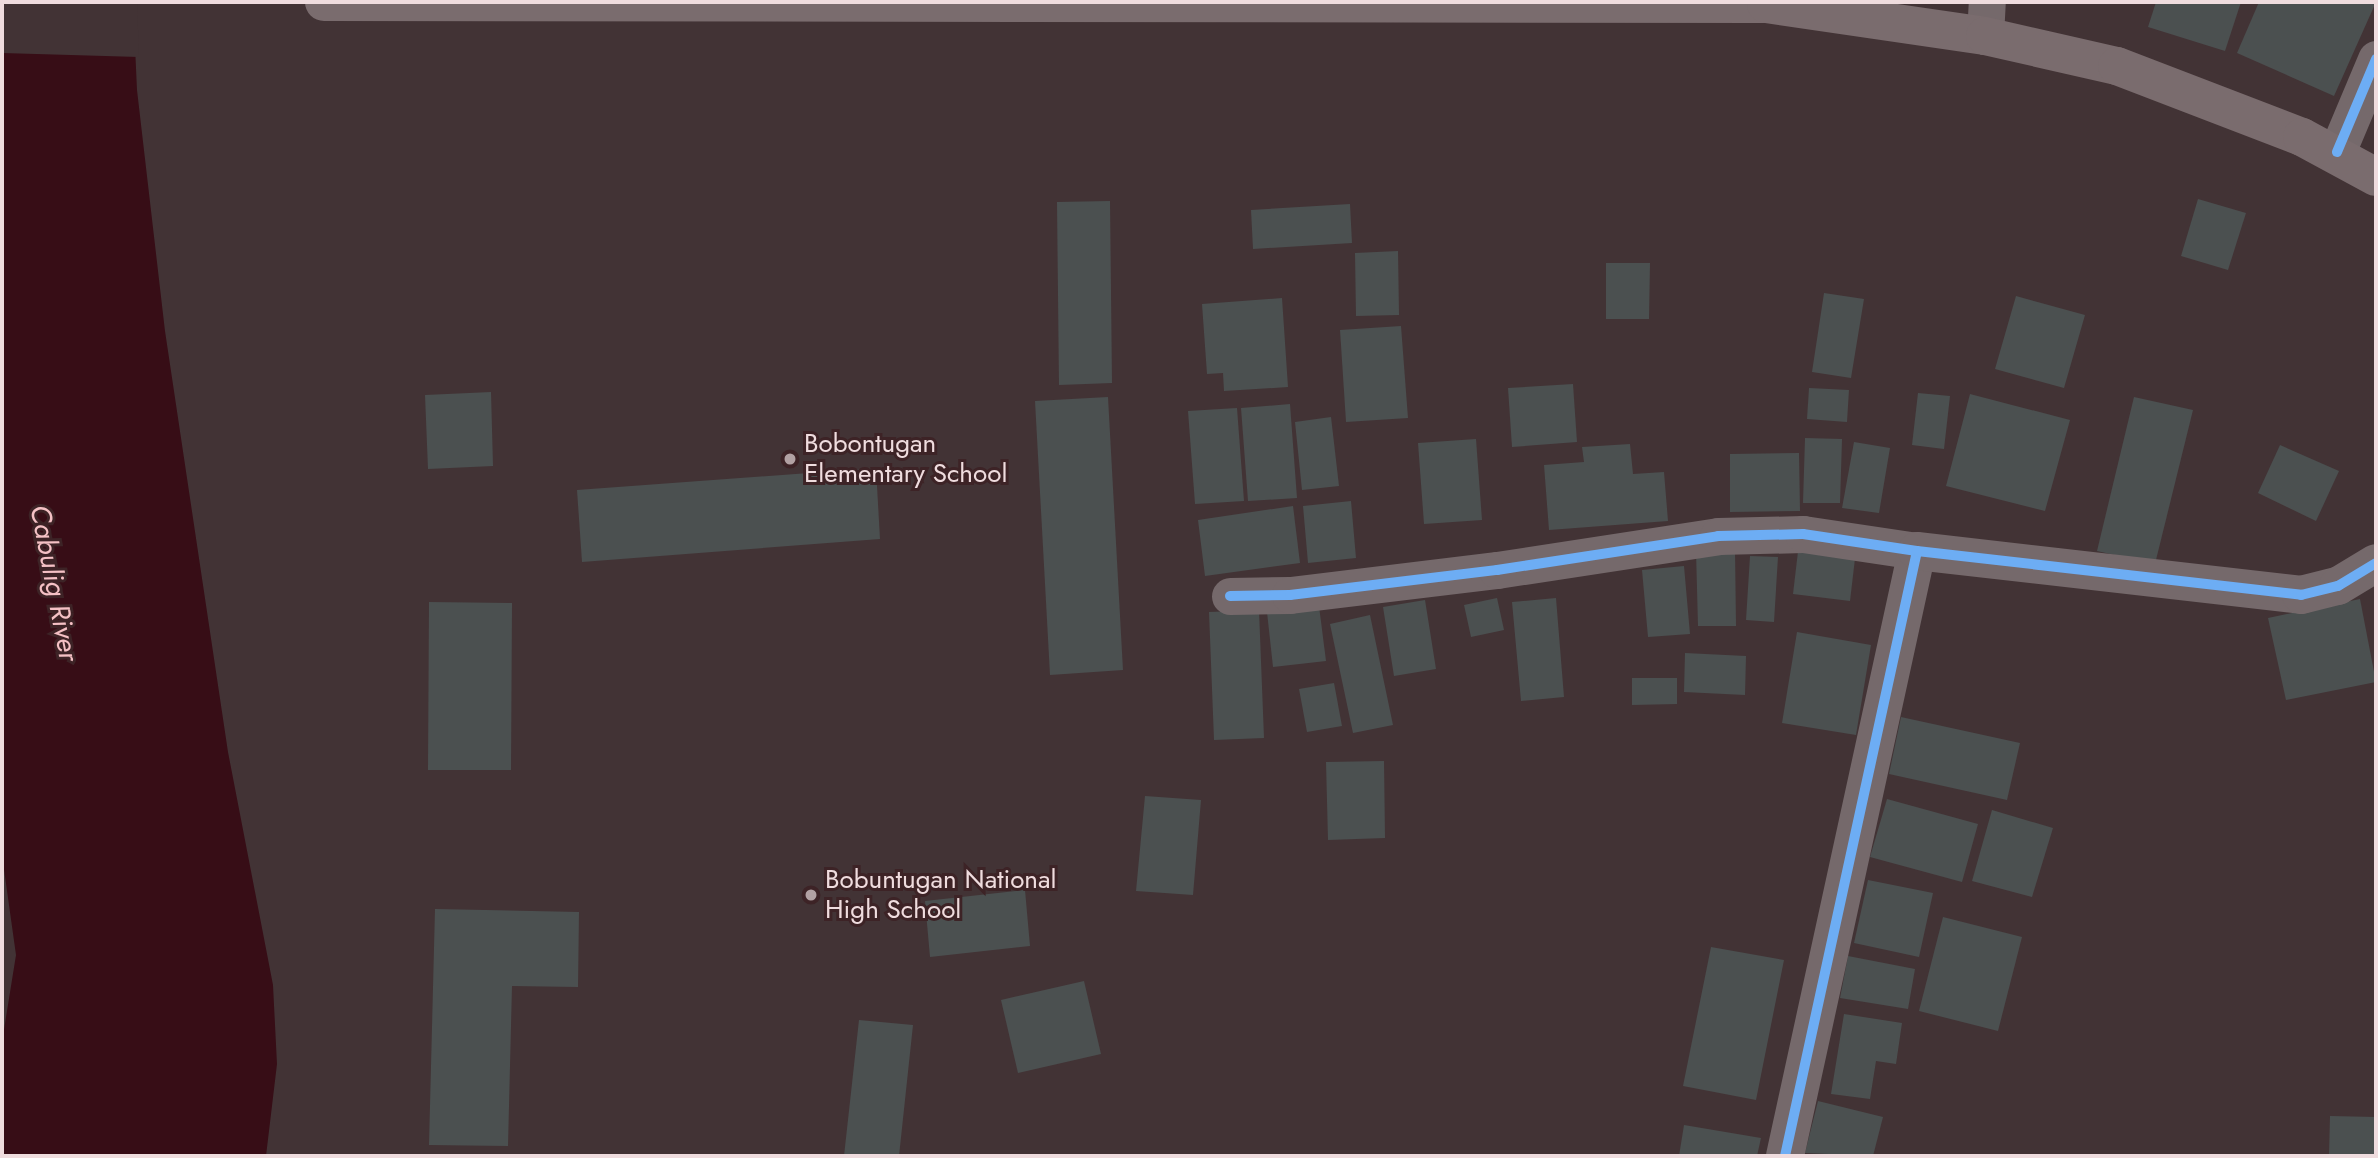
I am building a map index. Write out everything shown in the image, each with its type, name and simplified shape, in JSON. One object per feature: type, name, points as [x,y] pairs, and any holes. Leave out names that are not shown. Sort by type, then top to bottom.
[{"type":"highway","points":[[324,2],[1766,4],[1986,19],[2117,66],[2337,152],[2376,177]]},
{"type":"street","points":[[2337,152],[2376,59]]},
{"type":"street","points":[[1230,596],[1290,595],[1497,570],[1718,536],[1803,534],[1917,551],[2301,595],[2338,586],[2376,563]]},
{"type":"street","points":[[1785,1156],[1917,551]]},
{"type":"water","name":"Cabulig River","points":[[2,2],[133,2],[137,90],[165,331],[228,752],[273,985],[277,1064],[266,1156],[2,1156],[2,1042],[16,955],[2,855]]},
{"type":"pier","points":[[2,2],[137,2],[139,57],[2,53]]},
{"type":"building","points":[[2156,2],[2241,2],[2225,51],[2148,27]]},
{"type":"building","points":[[2259,2],[2376,2],[2334,96],[2237,53]]},
{"type":"building","points":[[2198,199],[2246,213],[2228,270],[2181,256]]},
{"type":"building","points":[[1110,201],[1112,383],[1059,385],[1057,202]]},
{"type":"building","points":[[1350,204],[1352,243],[1253,249],[1251,210]]},
{"type":"building","points":[[1398,251],[1399,315],[1356,316],[1355,253]]},
{"type":"building","points":[[1606,263],[1650,263],[1649,319],[1606,319]]},
{"type":"building","points":[[1824,293],[1864,299],[1851,378],[1812,372]]},
{"type":"building","points":[[2016,296],[2085,315],[2064,388],[1995,369]]},
{"type":"building","points":[[1282,298],[1288,387],[1224,391],[1223,373],[1207,374],[1202,304]]},
{"type":"building","points":[[1401,326],[1408,418],[1346,422],[1340,330]]},
{"type":"building","points":[[1573,384],[1577,442],[1512,447],[1508,388]]},
{"type":"building","points":[[1809,388],[1849,390],[1847,422],[1807,419]]},
{"type":"building","points":[[491,392],[493,466],[428,469],[425,395]]},
{"type":"building","points":[[1918,393],[1950,396],[1944,449],[1912,445]]},
{"type":"building","points":[[1970,394],[2070,420],[2045,511],[1946,486]]},
{"type":"building","points":[[1108,397],[1123,670],[1050,675],[1035,401]]},
{"type":"building","points":[[2134,397],[2193,410],[2155,564],[2097,551]]},
{"type":"building","points":[[1290,404],[1297,498],[1248,501],[1241,408]]},
{"type":"building","points":[[1237,408],[1244,501],[1195,504],[1188,411]]},
{"type":"building","points":[[1331,417],[1339,486],[1302,490],[1295,422]]},
{"type":"building","points":[[1805,438],[1842,439],[1840,503],[1803,503]]},
{"type":"building","points":[[1476,439],[1482,520],[1424,524],[1418,443]]},
{"type":"building","points":[[1854,442],[1890,448],[1879,513],[1842,508]]},
{"type":"building","points":[[1630,444],[1633,474],[1664,472],[1668,521],[1549,530],[1544,465],[1584,462],[1582,447]]},
{"type":"building","points":[[2280,445],[2339,471],[2316,521],[2258,493]]},
{"type":"building","points":[[1799,453],[1800,511],[1730,512],[1730,454]]},
{"type":"building","points":[[876,468],[880,539],[582,562],[577,490]]},
{"type":"building","points":[[1351,501],[1356,558],[1308,563],[1303,506]]},
{"type":"building","points":[[1293,506],[1300,563],[1205,576],[1198,520]]},
{"type":"building","points":[[1799,543],[1856,550],[1850,601],[1793,594]]},
{"type":"building","points":[[1735,550],[1736,626],[1698,626],[1696,551]]},
{"type":"building","points":[[1750,556],[1778,557],[1774,622],[1746,620]]},
{"type":"building","points":[[1684,566],[1690,634],[1648,637],[1642,570]]},
{"type":"building","points":[[1497,598],[1504,630],[1471,637],[1464,605]]},
{"type":"building","points":[[1556,598],[1564,697],[1521,701],[1512,602]]},
{"type":"building","points":[[2360,599],[2376,682],[2286,700],[2268,618]]},
{"type":"building","points":[[1425,600],[1436,669],[1394,676],[1383,607]]},
{"type":"building","points":[[429,602],[512,603],[511,770],[428,770]]},
{"type":"building","points":[[1319,606],[1326,661],[1273,667],[1267,612]]},
{"type":"building","points":[[1259,610],[1264,738],[1214,740],[1209,612]]},
{"type":"building","points":[[1370,615],[1393,725],[1353,733],[1330,624]]},
{"type":"building","points":[[1797,632],[1871,645],[1856,735],[1782,723]]},
{"type":"building","points":[[1685,653],[1746,656],[1745,695],[1684,692]]},
{"type":"building","points":[[1632,678],[1677,678],[1677,704],[1632,705]]},
{"type":"building","points":[[1334,683],[1342,726],[1307,732],[1299,689]]},
{"type":"building","points":[[1901,717],[2020,743],[2007,800],[1889,774]]},
{"type":"building","points":[[1384,761],[1385,838],[1328,840],[1326,762]]},
{"type":"building","points":[[1145,796],[1201,800],[1193,895],[1136,891]]},
{"type":"building","points":[[1887,799],[1978,824],[1962,882],[1870,857]]},
{"type":"building","points":[[1992,810],[2053,828],[2032,897],[1972,881]]},
{"type":"building","points":[[1868,880],[1933,893],[1919,957],[1854,943]]},
{"type":"building","points":[[1025,890],[1030,946],[930,957],[925,901]]},
{"type":"building","points":[[435,909],[579,912],[578,987],[512,986],[508,1146],[429,1145]]},
{"type":"building","points":[[1943,917],[2022,937],[1998,1031],[1919,1011]]},
{"type":"building","points":[[1711,947],[1784,960],[1756,1100],[1683,1086]]},
{"type":"building","points":[[1848,956],[1915,969],[1908,1009],[1840,998]]},
{"type":"building","points":[[1084,981],[1101,1054],[1018,1073],[1001,1000]]},
{"type":"building","points":[[1844,1014],[1902,1023],[1896,1064],[1876,1061],[1870,1099],[1831,1094]]},
{"type":"building","points":[[859,1020],[913,1025],[899,1156],[844,1156]]},
{"type":"building","points":[[1818,1101],[1883,1117],[1873,1156],[1805,1153]]},
{"type":"building","points":[[2330,1116],[2376,1117],[2376,1156],[2329,1156]]},
{"type":"building","points":[[1684,1125],[1761,1138],[1757,1156],[1679,1156]]},
{"type":"cycle path","points":[[2337,152],[2376,59]]},
{"type":"cycle path","points":[[1230,596],[1290,595],[1497,570],[1718,536],[1803,534],[1917,551]]},
{"type":"cycle path","points":[[1785,1156],[1917,551],[2301,595],[2338,586],[2376,563]]},
{"type":"place","name":"Bobontugan Elementary School","points":[[790,459]]},
{"type":"place","name":"Bobuntugan National High School","points":[[811,895]]}]
